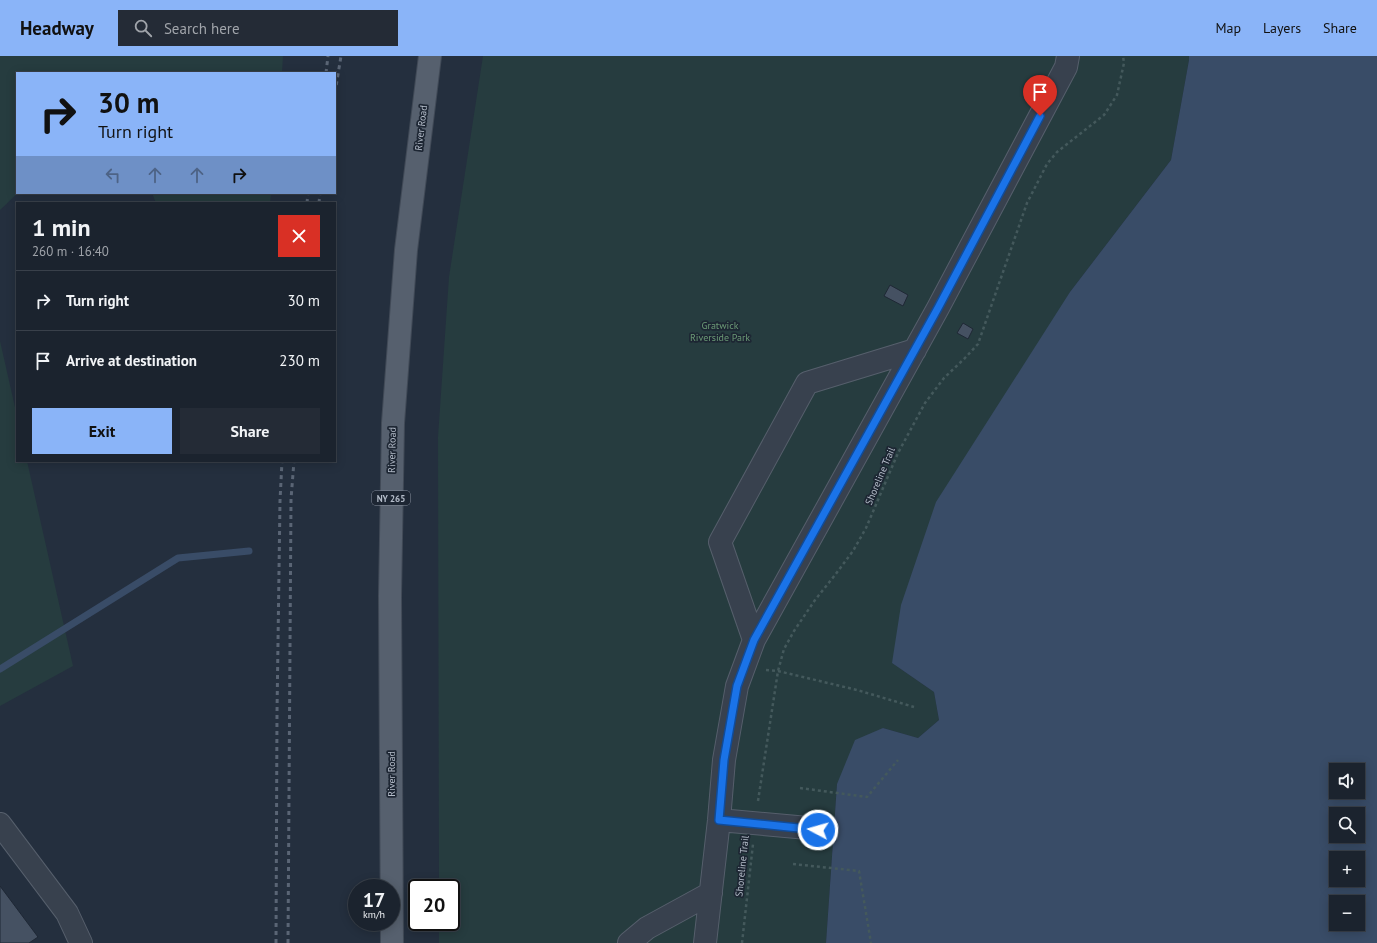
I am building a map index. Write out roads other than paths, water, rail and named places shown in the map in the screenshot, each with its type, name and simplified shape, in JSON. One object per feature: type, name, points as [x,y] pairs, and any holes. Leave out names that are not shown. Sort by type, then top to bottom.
[{"type":"main road","name":"River Road","points":[[392,943],[390,596],[393,423],[406,250],[430,56]]},
{"type":"lane","points":[[705,943],[719,820],[724,760],[737,686],[754,640],[914,350],[1066,67],[1068,56]]},
{"type":"lane","points":[[754,640],[720,542],[807,383],[914,350]]},
{"type":"lane","points":[[719,820],[755,822],[818,830]]},
{"type":"lane","points":[[0,824],[67,913],[81,943]]},
{"type":"lane","points":[[630,943],[647,928],[711,893]]},
{"type":"water","points":[[1189,56],[1377,56],[1377,943],[826,943],[837,784],[855,740],[883,728],[918,738],[939,720],[934,692],[892,663],[901,605],[936,502],[1070,292],[1171,160]]},
{"type":"waterway","points":[[0,669],[178,558],[249,551]]},
{"type":"railway","points":[[326,72],[328,56]]},
{"type":"railway","points":[[336,87],[341,56]]},
{"type":"railway","points":[[307,202],[308,194]]},
{"type":"railway","points":[[319,202],[320,194]]},
{"type":"railway","points":[[276,943],[277,713],[282,462]]},
{"type":"railway","points":[[288,943],[291,499],[294,462]]},
{"type":"park label","name":"Gratwick Riverside Park","points":[[720,330]]}]
